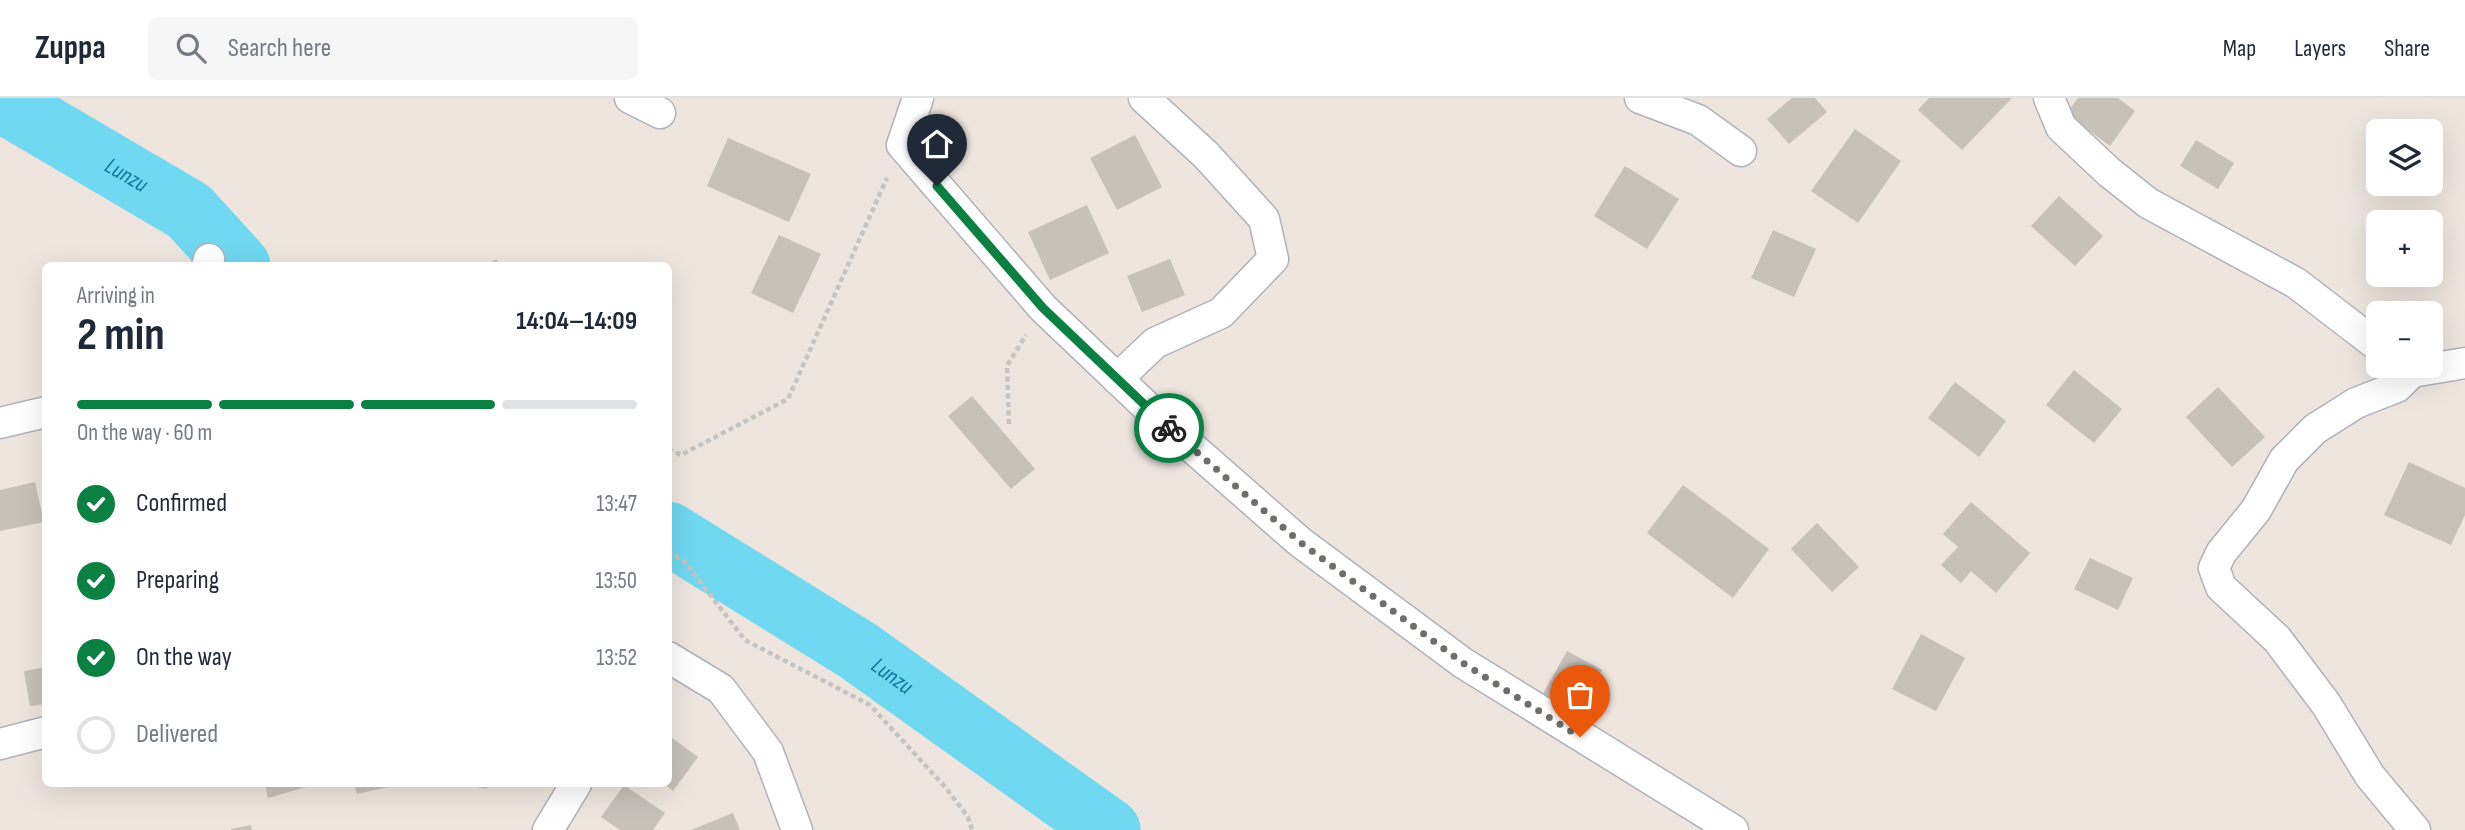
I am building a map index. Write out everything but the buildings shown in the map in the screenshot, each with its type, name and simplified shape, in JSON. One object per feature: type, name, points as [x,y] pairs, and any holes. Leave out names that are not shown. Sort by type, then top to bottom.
[{"type":"street","points":[[630,98],[660,113]]},
{"type":"street","points":[[918,98],[902,145],[1043,308],[1163,422],[1300,542],[1463,663],[1733,830]]},
{"type":"street","points":[[1117,379],[1155,343],[1221,313],[1273,259],[1264,219],[1206,155],[1144,98]]},
{"type":"street","points":[[1640,98],[1699,120],[1741,151]]},
{"type":"street","points":[[2049,98],[2061,127],[2109,172],[2148,203],[2296,283],[2366,337]]},
{"type":"street","points":[[2443,365],[2465,363]]},
{"type":"street","points":[[2403,378],[2397,387],[2356,403],[2315,429],[2284,460],[2256,510],[2221,553],[2214,568],[2221,587],[2277,639],[2326,704],[2370,776],[2415,830]]},
{"type":"street","points":[[0,423],[42,413]]},
{"type":"street","points":[[672,659],[720,689],[768,752],[797,830]]},
{"type":"street","points":[[0,744],[42,733]]},
{"type":"street","points":[[548,830],[574,787]]},
{"type":"path","points":[[672,451],[681,455],[788,399],[902,145]]},
{"type":"path","points":[[1009,424],[1007,366],[1043,308]]},
{"type":"path","points":[[672,554],[685,562],[745,640],[870,705],[946,788],[968,817],[972,830]]},
{"type":"waterway","name":"Lunzu","points":[[0,100],[189,211],[235,262]]},
{"type":"waterway","name":"Lunzu","points":[[672,535],[857,650],[1109,830]]},
{"type":"way so far","points":[[1169,428],[1300,542],[1463,663],[1580,737]]},
{"type":"route","points":[[937,186],[1043,308],[1169,428]]}]
